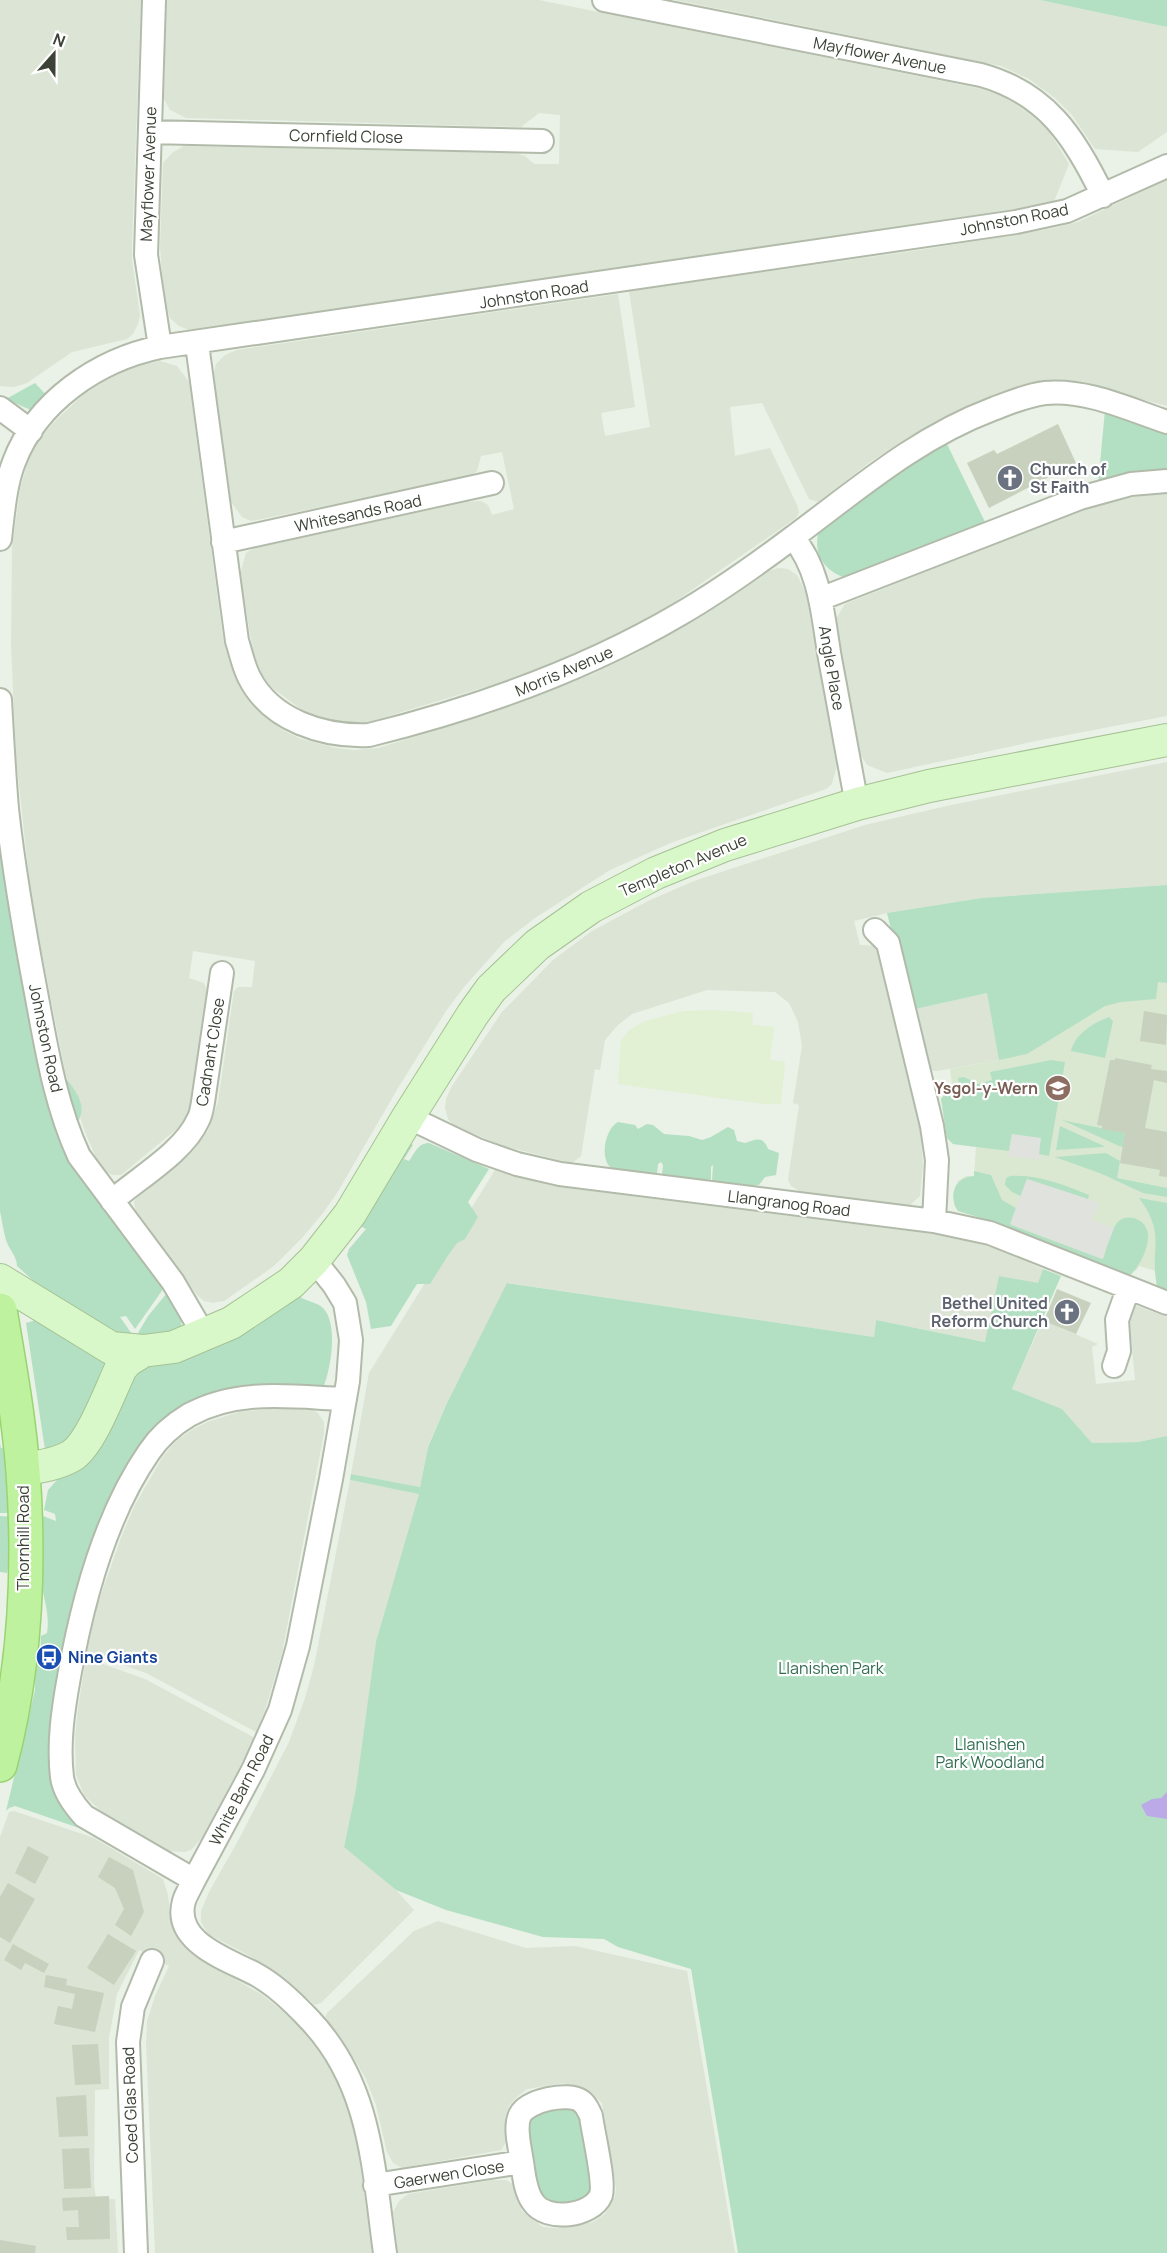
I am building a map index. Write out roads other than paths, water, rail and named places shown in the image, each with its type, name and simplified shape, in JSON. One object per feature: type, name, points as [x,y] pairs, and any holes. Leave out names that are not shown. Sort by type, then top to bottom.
[{"type":"main road","name":"Thornhill Road","points":[[0,1310],[7,1397],[23,1469],[26,1516],[22,1636],[13,1705],[0,1765]]},
{"type":"street","name":"Mayflower Avenue","points":[[154,0],[147,266],[160,348]]},
{"type":"street","name":"Mayflower Avenue","points":[[604,0],[981,75],[1014,86],[1041,104],[1064,128],[1103,196]]},
{"type":"street","name":"Cornfield Close","points":[[150,132],[542,141]]},
{"type":"street","name":"Johnston Road","points":[[0,539],[13,464],[31,430],[56,400],[74,385],[117,360],[160,348],[1016,222],[1067,211],[1167,166]]},
{"type":"street","name":"Morris Avenue","points":[[197,344],[237,641],[250,678],[260,694],[285,715],[317,730],[352,736],[369,735],[478,705],[558,675],[618,648],[683,612],[793,538],[909,451],[980,414],[1030,396],[1067,393],[1096,398],[1167,422]]},
{"type":"street","points":[[0,408],[31,430]]},
{"type":"street","points":[[820,599],[1080,498],[1131,484],[1167,481]]},
{"type":"street","name":"Whitesands Road","points":[[223,542],[492,483]]},
{"type":"street","name":"Angle Place","points":[[793,538],[805,553],[820,599],[857,804]]},
{"type":"street","name":"Johnston Road","points":[[0,700],[7,807],[13,855],[31,967],[53,1080],[70,1136],[80,1156],[173,1282],[204,1335]]},
{"type":"street","name":"Templeton Avenue","points":[[0,1280],[111,1348],[143,1352],[174,1347],[231,1323],[291,1283],[314,1260],[355,1207],[408,1117],[491,989],[531,950],[562,926],[620,891],[686,860],[754,835],[857,804],[929,786],[1167,740]]},
{"type":"street","points":[[875,930],[888,942],[928,1105],[938,1160],[934,1221]]},
{"type":"street","name":"Cadnant Close","points":[[112,1201],[179,1147],[199,1119],[222,973]]},
{"type":"street","name":"Llangranog Road","points":[[408,1117],[477,1150],[517,1164],[552,1172],[934,1221],[975,1229],[1167,1303]]},
{"type":"street","name":"White Barn Road","points":[[314,1260],[334,1285],[347,1310],[352,1350],[345,1400],[298,1646],[280,1710],[253,1770],[194,1880],[184,1901],[183,1912],[185,1926],[192,1937],[201,1945],[259,1976],[288,1997],[311,2020],[339,2058],[358,2096],[368,2136],[385,2253]]},
{"type":"street","points":[[1114,1366],[1119,1350],[1118,1315],[1128,1289]]},
{"type":"street","name":"Templeton Avenue","points":[[23,1469],[66,1459],[83,1446],[121,1368],[127,1361],[143,1352]]},
{"type":"street","points":[[194,1880],[84,1816],[75,1806],[62,1779],[61,1733],[65,1702],[82,1613],[93,1574],[136,1474],[150,1450],[181,1420],[220,1402],[258,1396],[302,1396],[345,1400]]},
{"type":"street","name":"Coed Glas Road","points":[[136,2253],[128,2042],[134,2007],[153,1961]]},
{"type":"street","name":"Gaerwen Close","points":[[570,2097],[579,2100],[587,2107],[591,2116],[602,2187],[596,2204],[587,2210],[559,2213],[540,2210],[529,2195],[522,2162],[518,2123],[520,2114],[527,2106],[534,2102],[570,2097]]},
{"type":"street","name":"Gaerwen Close","points":[[375,2185],[522,2162]]},
{"type":"place","name":"Church of St Faith","points":[[1010,478]]},
{"type":"place","name":"Ysgol-y-Wern","points":[[1058,1088]]},
{"type":"place","name":"Bethel United Reform Church","points":[[1067,1312]]},
{"type":"place","name":"Nine Giants","points":[[49,1657]]},
{"type":"park label","name":"Llanishen Park","points":[[831,1668]]},
{"type":"park label","name":"Llanishen Park Woodland","points":[[990,1753]]}]
